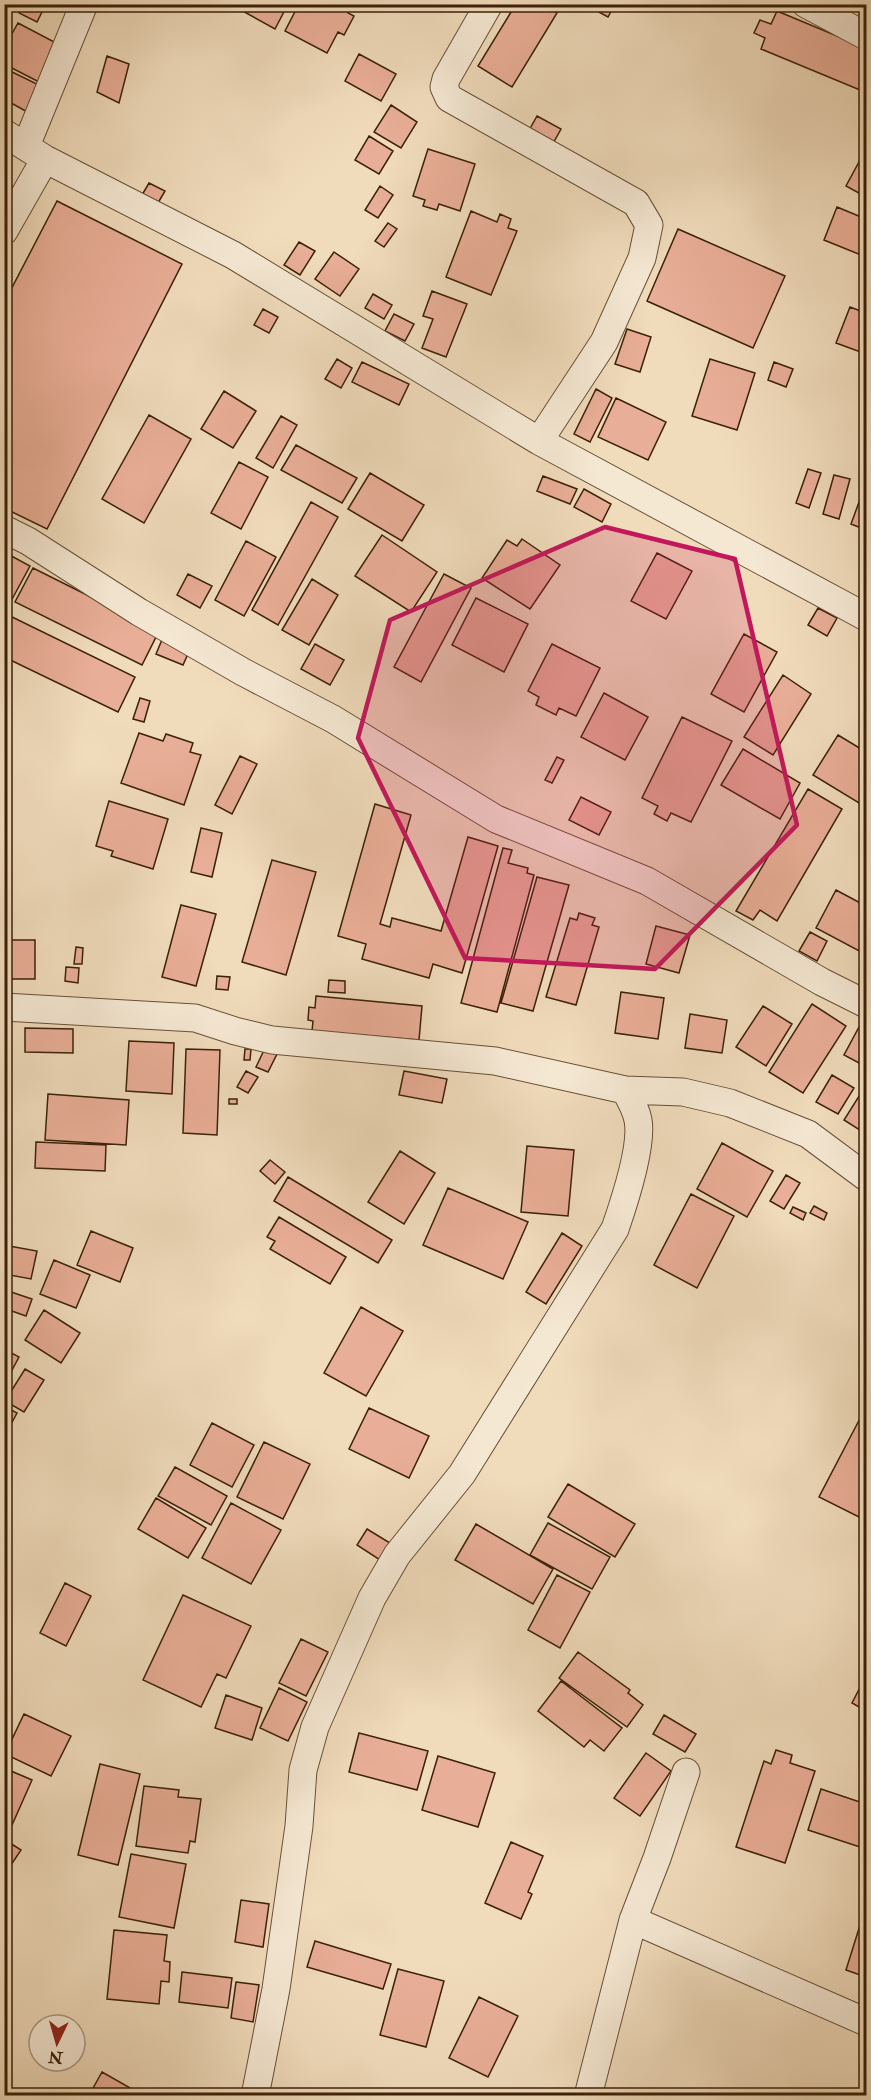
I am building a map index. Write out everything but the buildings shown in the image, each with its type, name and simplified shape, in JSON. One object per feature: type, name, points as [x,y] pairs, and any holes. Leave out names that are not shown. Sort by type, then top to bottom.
[{"type":"street","points":[[4,231],[25,146],[84,4]]},
{"type":"street","points":[[489,4],[446,79],[444,87],[449,98],[636,203],[649,225],[642,258],[604,342],[539,441]]},
{"type":"street","points":[[807,4],[854,22]]},
{"type":"street","points":[[25,146],[233,255],[539,441],[867,617]]},
{"type":"street","points":[[4,529],[28,541],[139,612],[243,672],[333,719],[496,819],[647,882],[822,982],[867,1004]]},
{"type":"street","points":[[4,1007],[195,1018],[272,1040],[495,1061],[625,1090],[683,1092],[730,1103],[807,1134],[867,1177]]},
{"type":"street","points":[[255,2096],[276,1989],[299,1826],[303,1770],[315,1727],[372,1598],[397,1556],[462,1474],[615,1229],[628,1189],[638,1139],[638,1121],[633,1104],[625,1090]]},
{"type":"street","points":[[588,2096],[633,1920],[686,1772]]},
{"type":"street","points":[[633,1920],[867,2022]]},
{"type":"highlighted area","points":[[605,527],[735,559],[797,825],[655,969],[465,958],[358,738],[390,620]]}]
